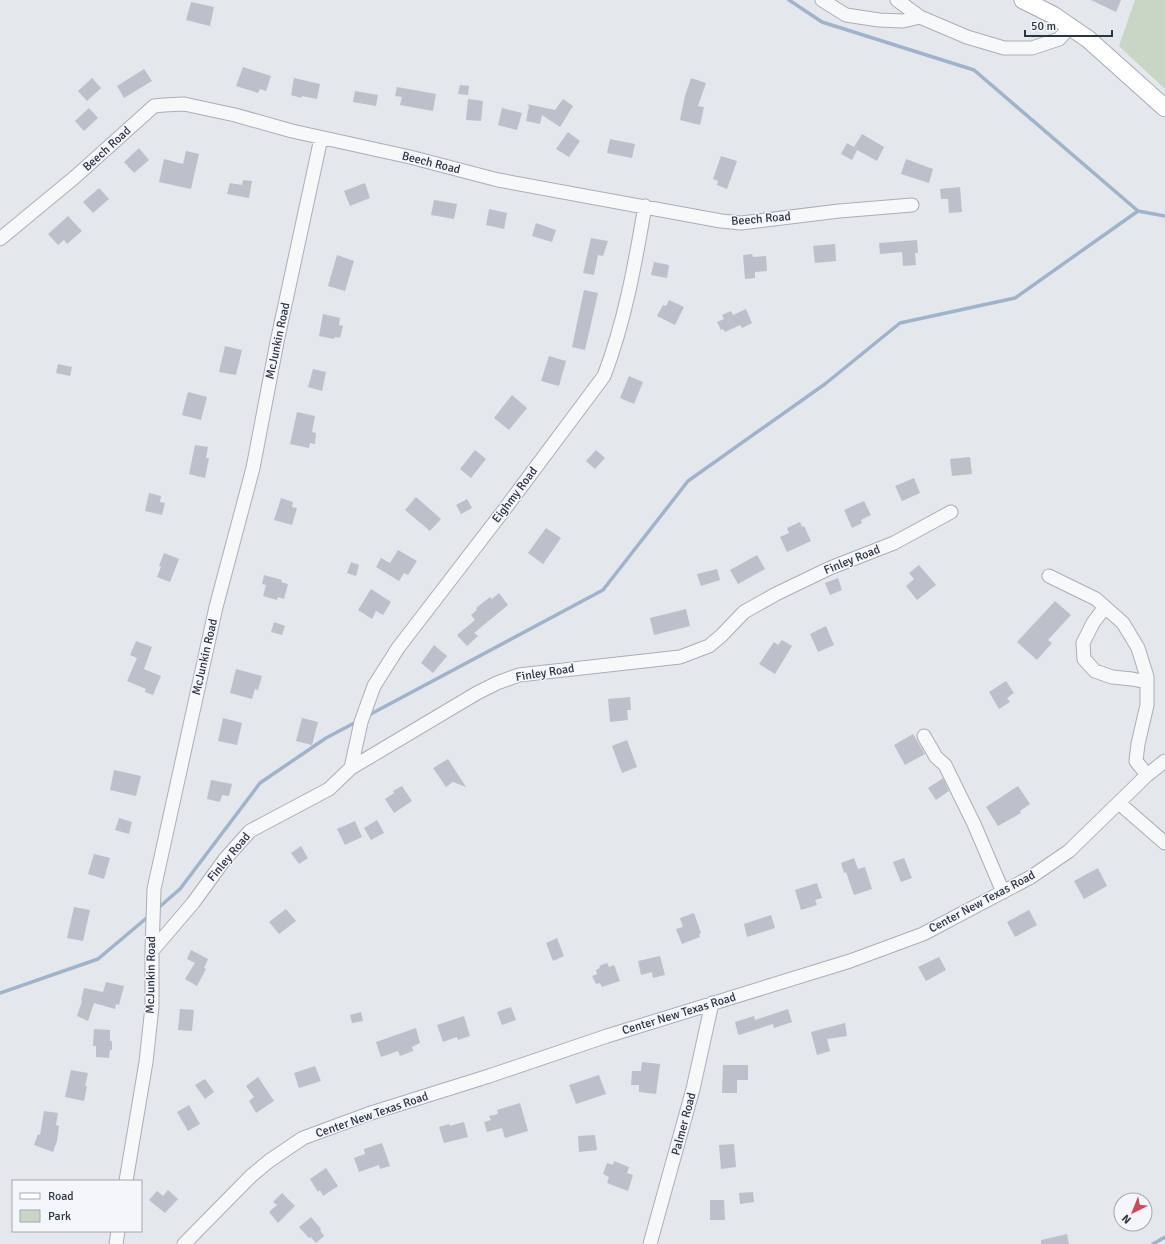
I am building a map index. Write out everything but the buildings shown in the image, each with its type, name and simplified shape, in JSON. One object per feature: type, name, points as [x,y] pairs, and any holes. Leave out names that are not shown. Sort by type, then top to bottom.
[{"type":"main road","points":[[1023,0],[1053,15],[1088,39],[1165,108]]},
{"type":"street","points":[[822,0],[846,15],[879,20],[903,21],[920,17]]},
{"type":"street","points":[[897,0],[920,17],[967,37],[1004,48],[1032,48],[1059,39],[1070,26]]},
{"type":"street","name":"Beech Road","points":[[0,239],[75,177],[154,106],[184,104],[235,115],[321,138],[410,157],[498,180],[722,221],[741,223],[839,211],[912,205]]},
{"type":"street","name":"McJunkin Road","points":[[126,1180],[146,1062],[152,1007],[154,889],[216,607],[253,468],[321,138]]},
{"type":"street","name":"Eighmy Road","points":[[351,768],[361,722],[374,686],[398,648],[604,376],[614,350],[625,311],[645,206]]},
{"type":"street","name":"Finley Road","points":[[152,951],[193,903],[225,859],[250,831],[329,790],[351,768],[477,693],[497,683],[519,675],[680,657],[709,646],[744,612],[830,568],[894,543],[951,512]]},
{"type":"street","points":[[1049,576],[1096,599],[1123,623],[1138,648],[1147,677],[1147,705],[1138,744],[1136,761],[1147,775]]},
{"type":"street","points":[[1105,607],[1093,623],[1083,642],[1084,659],[1095,671],[1112,677],[1147,682]]},
{"type":"street","points":[[924,736],[936,757],[945,766],[974,824],[1003,892]]},
{"type":"street","name":"Center New Texas Road","points":[[184,1244],[251,1176],[269,1161],[303,1138],[368,1114],[712,1003],[850,961],[922,934],[1031,877],[1069,851],[1147,775],[1165,761]]},
{"type":"street","points":[[1119,803],[1165,843]]},
{"type":"street","name":"Palmer Road","points":[[650,1244],[693,1089],[712,1003]]},
{"type":"street","points":[[116,1244],[118,1232]]},
{"type":"green space","points":[[1135,0],[1165,0],[1165,89],[1119,46]]},
{"type":"waterway","points":[[789,0],[822,22],[974,70],[1138,211],[1165,216]]},
{"type":"waterway","points":[[367,716],[603,590],[688,481],[825,384],[900,323],[1015,298],[1138,211]]},
{"type":"waterway","points":[[157,909],[180,889],[260,783],[326,738],[358,721]]},
{"type":"waterway","points":[[0,993],[98,959],[149,916]]},
{"type":"waterway","points":[[1153,1244],[1165,1237]]}]
